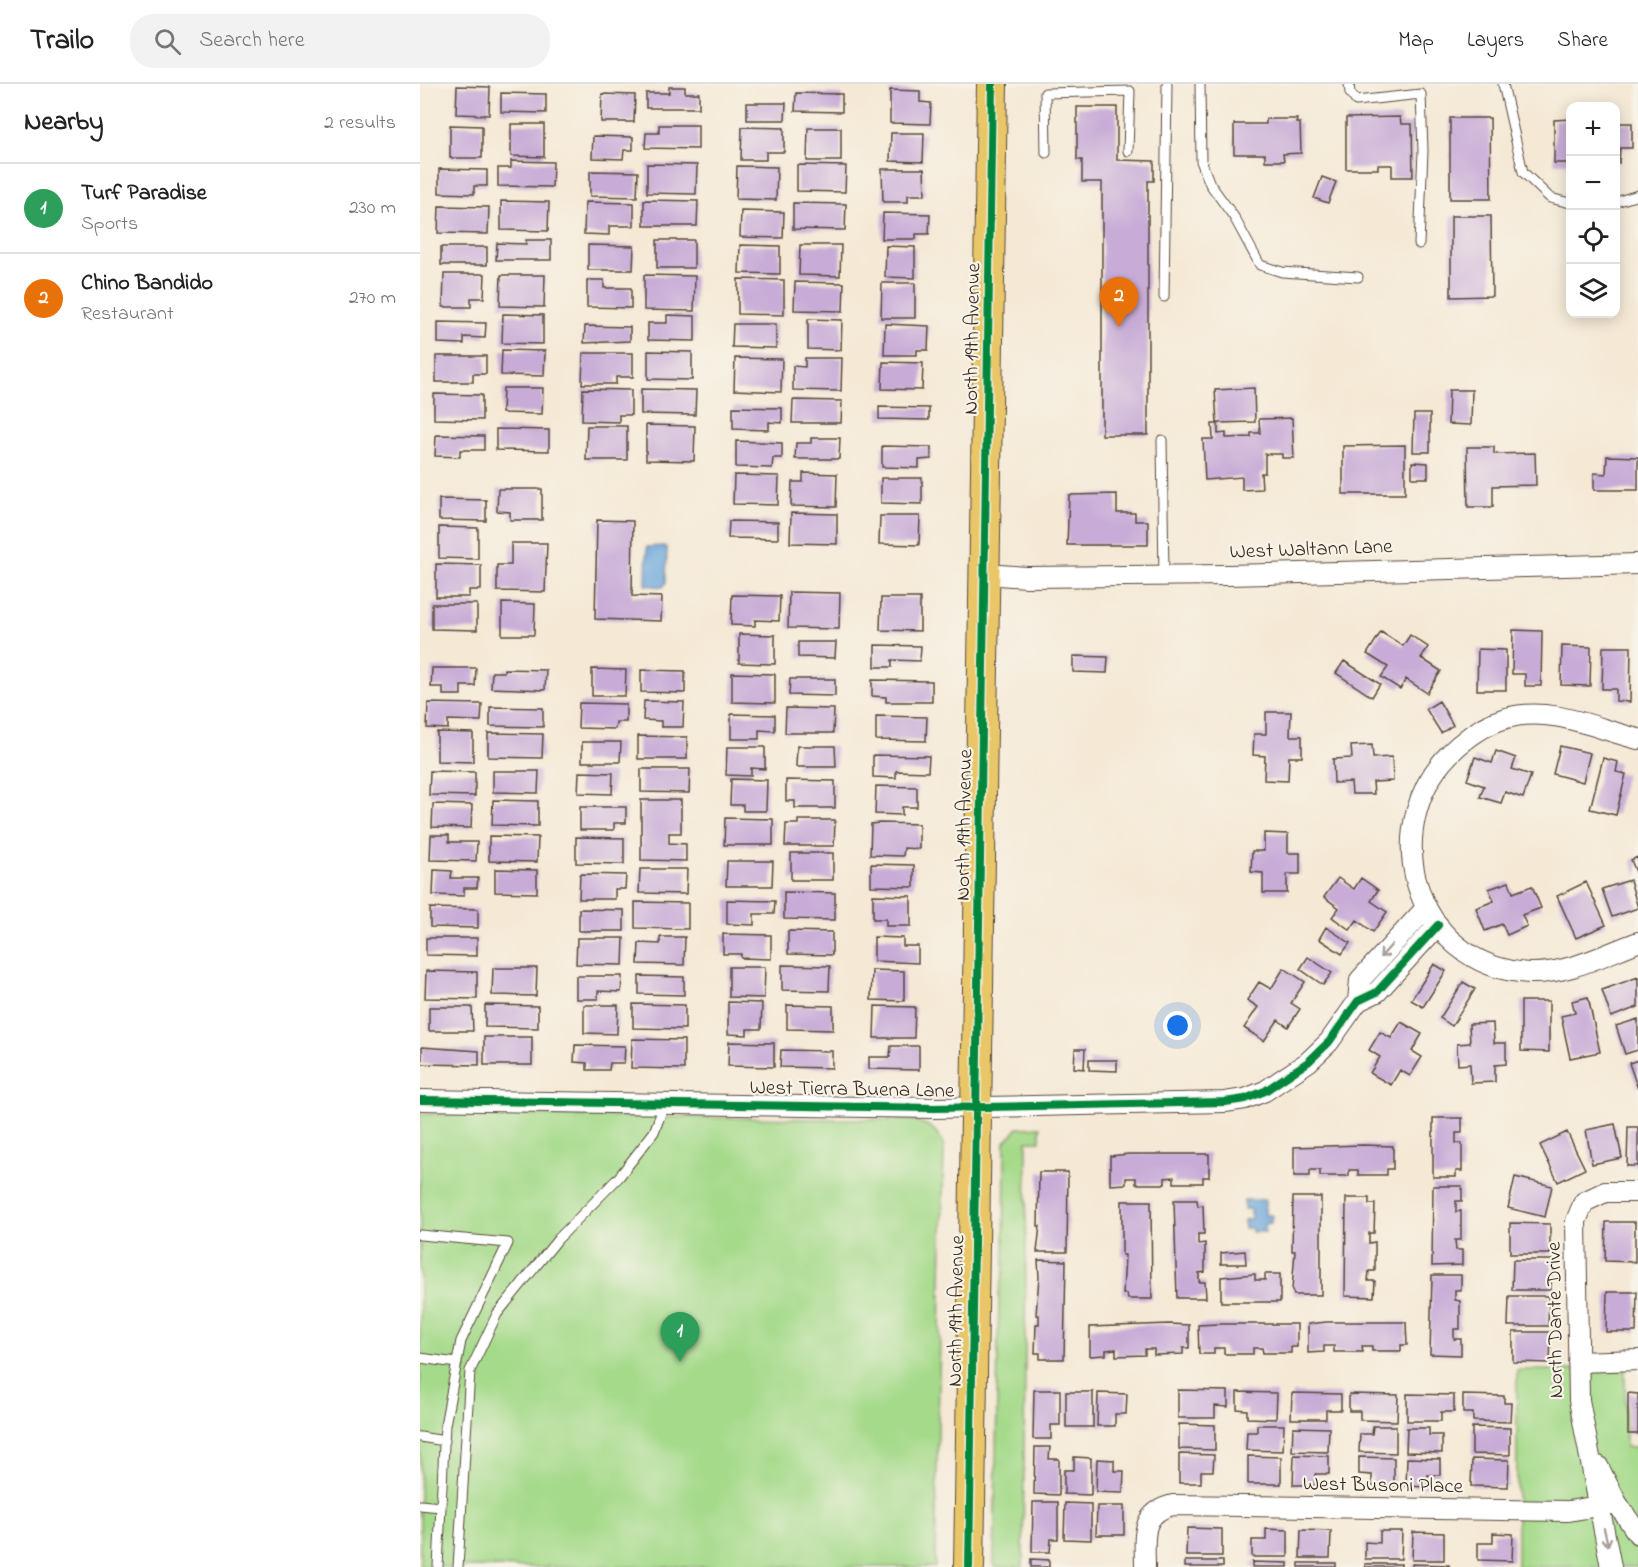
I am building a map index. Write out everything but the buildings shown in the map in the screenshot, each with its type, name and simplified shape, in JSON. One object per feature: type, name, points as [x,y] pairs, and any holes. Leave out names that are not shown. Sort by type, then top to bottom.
[{"type":"main road","name":"North 19th Avenue","points":[[969,1567],[992,84]]},
{"type":"street","name":"West Waltann Lane","points":[[985,574],[1027,577],[1164,575],[1638,564]]},
{"type":"street","points":[[1638,739],[1577,720],[1544,714],[1505,718],[1475,731],[1443,759],[1427,780],[1415,811],[1412,841],[1413,870],[1417,889],[1426,908],[1438,925],[1458,945],[1480,960],[1510,970],[1530,973],[1556,971],[1579,965],[1638,942]]},
{"type":"street","points":[[1426,908],[1359,980],[1358,1001],[1377,992],[1438,925]]},
{"type":"street","name":"West Tierra Buena Lane","points":[[420,1100],[977,1106],[1225,1102],[1265,1091],[1308,1062],[1329,1042],[1358,1001]]},
{"type":"street","name":"North Dante Drive","points":[[1611,1567],[1608,1505],[1585,1439],[1579,1401],[1576,1221],[1584,1202],[1605,1192],[1638,1192]]},
{"type":"street","points":[[1578,1362],[1638,1360]]},
{"type":"street","name":"West Busoni Place","points":[[1145,1567],[1146,1529],[1150,1515],[1159,1508],[1173,1505],[1568,1510],[1608,1505]]},
{"type":"street","name":"North Dante Drive","points":[[1608,1505],[1638,1534]]},
{"type":"lane","points":[[1164,297],[1167,84]]},
{"type":"lane","points":[[1200,84],[1201,161],[1210,184],[1234,217],[1260,265],[1282,272],[1358,277]]},
{"type":"lane","points":[[1349,84],[1350,93],[1356,102],[1421,89],[1424,142],[1419,244]]},
{"type":"lane","points":[[1503,84],[1522,172],[1550,198],[1566,202]]},
{"type":"lane","points":[[1046,153],[1045,93],[1130,91],[1128,151]]},
{"type":"lane","points":[[1620,201],[1638,195]]},
{"type":"lane","points":[[1162,440],[1164,575]]},
{"type":"lane","points":[[458,1567],[470,1371],[497,1314],[558,1239],[619,1177],[654,1132],[665,1103]]},
{"type":"lane","points":[[420,1235],[508,1243],[462,1341],[445,1441],[438,1567]]},
{"type":"lane","points":[[420,1358],[458,1362]]},
{"type":"lane","points":[[420,1437],[445,1441]]},
{"type":"lane","points":[[420,1505],[441,1507]]},
{"type":"green space","points":[[420,1114],[908,1120],[926,1125],[935,1131],[944,1146],[935,1567],[420,1567]]},
{"type":"green space","points":[[1040,1127],[1040,1141],[1027,1141],[1023,1567],[994,1567],[999,1291],[1004,1272],[1005,1142],[1018,1128]]},
{"type":"green space","points":[[1517,1370],[1625,1370],[1626,1447],[1638,1447],[1638,1567],[1517,1567]]},
{"type":"water","points":[[664,546],[667,548],[666,583],[663,587],[646,585],[647,547]]},
{"type":"water","points":[[1244,1200],[1265,1200],[1265,1215],[1272,1215],[1271,1223],[1265,1224],[1265,1232],[1252,1232],[1252,1228],[1244,1228],[1244,1220],[1251,1219],[1251,1209],[1244,1209]]},
{"type":"cycle path","points":[[969,1567],[992,84]]},
{"type":"cycle path","points":[[420,1100],[935,1108],[1225,1102],[1245,1099],[1265,1091],[1308,1062],[1329,1042],[1358,1001],[1377,992],[1438,925]]},
{"type":"place","name":"Chino Bandido","points":[[1119,327]]},
{"type":"place","name":"Turf Paradise","points":[[680,1362]]}]
